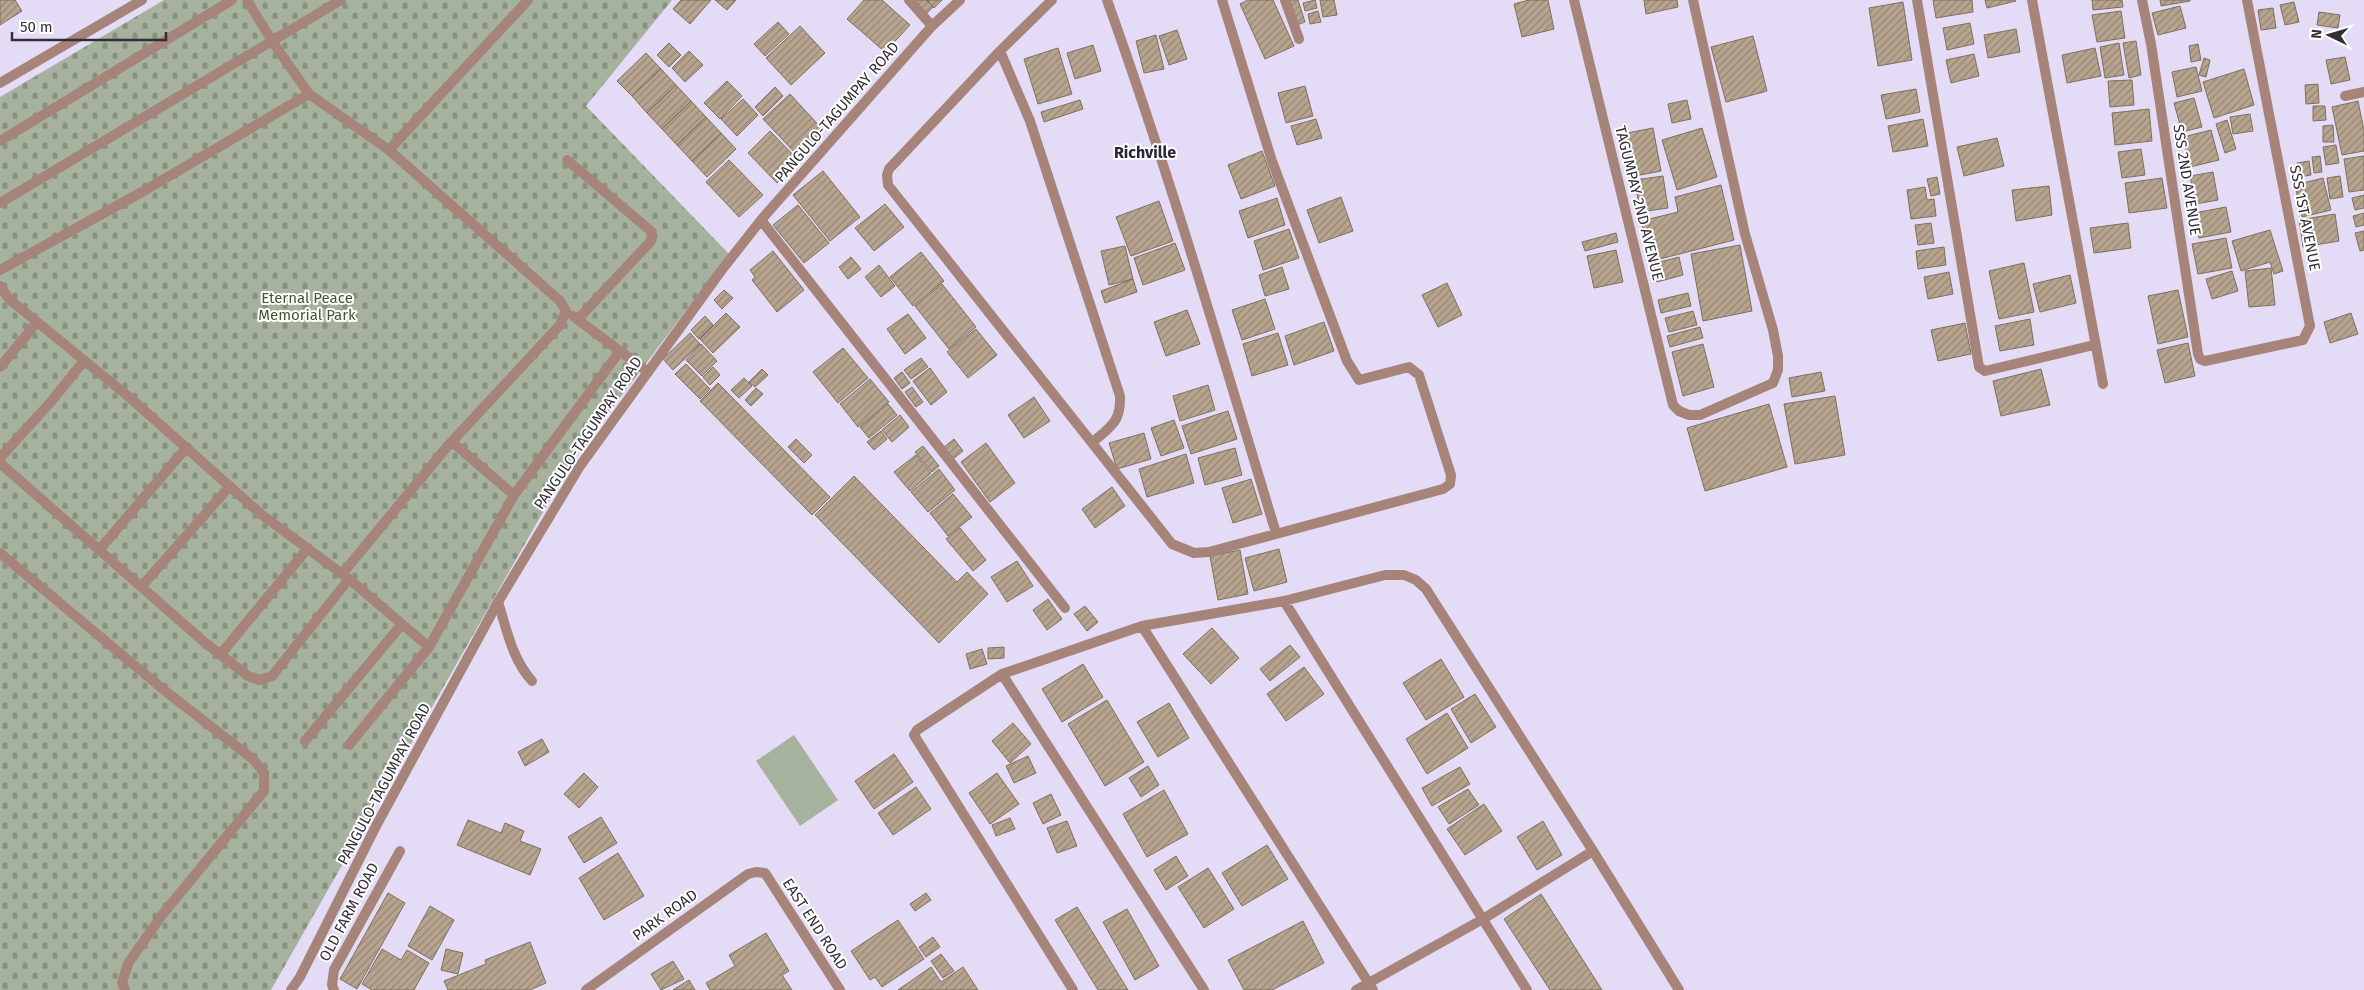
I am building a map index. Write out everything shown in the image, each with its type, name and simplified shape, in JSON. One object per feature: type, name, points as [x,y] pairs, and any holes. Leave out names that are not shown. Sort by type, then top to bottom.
[{"type":"street","points":[[0,83],[142,0]]},
{"type":"street","points":[[0,141],[232,0]]},
{"type":"street","points":[[247,0],[308,94],[389,150],[560,301],[566,311],[648,372]]},
{"type":"street","points":[[0,203],[341,0]]},
{"type":"street","points":[[389,150],[528,0]]},
{"type":"street","points":[[909,0],[932,26]]},
{"type":"street","name":"PANGULO-TAGUMPAY ROAD","points":[[291,990],[300,977],[376,826],[498,602],[580,466],[721,271],[761,220],[932,26],[960,0]]},
{"type":"street","points":[[1052,0],[1000,50],[889,169],[887,175],[888,185],[1172,544],[1194,553],[1209,552],[1444,489],[1450,484],[1451,475],[1419,375],[1409,367],[1358,380],[1346,361],[1272,161],[1222,0]]},
{"type":"street","points":[[1107,0],[1130,64],[1210,315],[1276,533]]},
{"type":"street","points":[[1285,0],[1299,38]]},
{"type":"street","name":"TAGUMPAY 2ND AVENUE","points":[[1574,0],[1673,404],[1679,411],[1689,415],[1700,415],[1773,384],[1778,370],[1778,356],[1773,330],[1745,234],[1693,0]]},
{"type":"street","points":[[1917,0],[1980,367],[1985,371],[2094,345]]},
{"type":"street","points":[[2032,0],[2094,345],[2103,384]]},
{"type":"street","name":"SSS 2ND AVENUE","points":[[2142,0],[2151,44],[2198,354],[2200,359],[2205,361]]},
{"type":"street","name":"SSS 1ST AVENUE","points":[[2205,361],[2303,340],[2310,326],[2247,0]]},
{"type":"street","points":[[1000,50],[1030,121],[1120,396],[1120,410],[1116,422],[1093,442]]},
{"type":"street","points":[[2344,96],[2364,92]]},
{"type":"street","points":[[0,270],[142,192],[308,94]]},
{"type":"street","points":[[567,160],[652,232],[651,241],[578,319]]},
{"type":"street","points":[[761,220],[1066,608]]},
{"type":"street","points":[[0,286],[9,299],[187,447],[262,515],[345,576],[429,646]]},
{"type":"street","points":[[0,462],[220,655],[248,676],[259,680],[272,676],[345,576],[452,442],[560,325],[566,311]]},
{"type":"street","points":[[0,367],[37,322]]},
{"type":"street","points":[[349,746],[429,646],[514,495],[620,350]]},
{"type":"street","points":[[0,458],[49,404],[84,361]]},
{"type":"street","points":[[452,442],[514,495]]},
{"type":"street","points":[[99,550],[187,447]]},
{"type":"street","points":[[141,587],[230,486]]},
{"type":"street","points":[[220,655],[308,548]]},
{"type":"street","points":[[0,553],[164,690],[254,760],[264,773],[264,791],[162,915],[129,962],[122,982],[125,990]]},
{"type":"street","points":[[1073,990],[914,735],[917,730],[1002,674],[1142,626],[1284,601],[1385,575],[1404,575],[1416,580],[1426,589],[1679,990]]},
{"type":"street","points":[[1284,601],[1528,990]]},
{"type":"street","points":[[498,602],[514,656],[532,681]]},
{"type":"street","points":[[305,741],[402,624]]},
{"type":"street","points":[[1142,626],[1371,986]]},
{"type":"street","points":[[1002,674],[1204,990]]},
{"type":"street","name":"OLD FARM ROAD","points":[[334,990],[332,985],[334,970],[400,851]]},
{"type":"street","points":[[1356,990],[1371,986],[1593,851]]},
{"type":"street","name":"PARK ROAD","points":[[587,990],[748,874],[756,872],[765,873]]},
{"type":"street","name":"EAST END ROAD","points":[[765,873],[840,990]]},
{"type":"green space","name":"Eternal Peace Memorial Park","points":[[164,0],[672,0],[586,106],[729,254],[572,461],[271,990],[0,990],[0,97]]},
{"type":"green space","points":[[794,735],[838,800],[800,826],[756,761]]},
{"type":"building","points":[[0,0],[15,0],[22,11],[0,25]]},
{"type":"building","points":[[681,0],[711,0],[690,24],[673,9]]},
{"type":"building","points":[[715,0],[736,0],[727,10]]},
{"type":"building","points":[[864,0],[882,0],[910,25],[885,52],[847,19]]},
{"type":"building","points":[[910,0],[926,0],[933,7],[924,16]]},
{"type":"building","points":[[927,0],[942,0],[934,8]]},
{"type":"building","points":[[1248,0],[1273,0],[1294,46],[1265,59],[1240,4]]},
{"type":"building","points":[[1289,0],[1298,0],[1305,22],[1297,25]]},
{"type":"building","points":[[1315,0],[1317,8],[1305,11],[1303,3]]},
{"type":"building","points":[[1320,0],[1334,0],[1337,15],[1323,17]]},
{"type":"building","points":[[1529,0],[1548,0],[1554,29],[1522,37],[1514,4]]},
{"type":"building","points":[[1644,0],[1677,0],[1678,7],[1646,14]]},
{"type":"building","points":[[1933,0],[1972,0],[1973,12],[1936,18]]},
{"type":"building","points":[[1985,0],[2015,0],[2016,1],[1987,8]]},
{"type":"building","points":[[2092,0],[2122,0],[2123,7],[2093,10]]},
{"type":"building","points":[[2160,0],[2190,0],[2190,1],[2161,6]]},
{"type":"building","points":[[1903,2],[1912,60],[1878,66],[1869,8]]},
{"type":"building","points":[[2294,2],[2299,22],[2285,25],[2280,5]]},
{"type":"building","points":[[2180,6],[2186,28],[2158,35],[2152,13]]},
{"type":"building","points":[[2273,8],[2276,28],[2261,30],[2258,10]]},
{"type":"building","points":[[1318,11],[1321,22],[1310,24],[1308,14]]},
{"type":"building","points":[[2121,11],[2125,38],[2097,42],[2092,15]]},
{"type":"building","points":[[2319,12],[2340,15],[2338,28],[2317,25]]},
{"type":"building","points":[[778,22],[789,34],[765,56],[754,44]]},
{"type":"building","points":[[1970,23],[1974,44],[1947,50],[1943,28]]},
{"type":"building","points":[[800,26],[825,53],[791,85],[766,58]]},
{"type":"building","points":[[2016,29],[2020,52],[1988,58],[1984,35]]},
{"type":"building","points":[[1177,30],[1187,59],[1169,65],[1159,36]]},
{"type":"building","points":[[1156,35],[1164,69],[1144,73],[1136,41]]},
{"type":"building","points":[[1753,36],[1767,91],[1726,102],[1711,47]]},
{"type":"building","points":[[2136,41],[2141,75],[2129,78],[2123,43]]},
{"type":"building","points":[[669,43],[681,55],[669,67],[657,55]]},
{"type":"building","points":[[2119,43],[2124,75],[2105,78],[2100,47]]},
{"type":"building","points":[[2198,44],[2201,60],[2191,62],[2189,46]]},
{"type":"building","points":[[1093,45],[1101,71],[1075,79],[1067,53]]},
{"type":"building","points":[[1058,48],[1072,94],[1038,104],[1024,59]]},
{"type":"building","points":[[2095,48],[2101,76],[2067,83],[2062,55]]},
{"type":"building","points":[[689,51],[703,65],[685,82],[672,68]]},
{"type":"building","points":[[646,53],[661,69],[632,96],[617,81]]},
{"type":"building","points":[[1974,54],[1979,76],[1951,83],[1946,60]]},
{"type":"building","points":[[2345,57],[2350,80],[2331,84],[2326,60]]},
{"type":"building","points":[[2204,58],[2210,60],[2206,77],[2199,75]]},
{"type":"building","points":[[2196,67],[2202,91],[2177,97],[2172,72]]},
{"type":"building","points":[[661,69],[676,85],[647,113],[632,96]]},
{"type":"building","points":[[2244,69],[2254,105],[2214,118],[2203,82]]},
{"type":"building","points":[[2132,80],[2134,105],[2110,107],[2108,81]]},
{"type":"building","points":[[727,81],[742,96],[720,119],[704,103]]},
{"type":"building","points":[[2318,84],[2319,103],[2306,104],[2305,85]]},
{"type":"building","points":[[676,85],[691,101],[662,129],[647,113]]},
{"type":"building","points":[[1305,86],[1313,116],[1286,123],[1278,93]]},
{"type":"building","points":[[775,87],[783,96],[763,116],[755,107]]},
{"type":"building","points":[[1916,89],[1920,112],[1886,119],[1881,95]]},
{"type":"building","points":[[790,94],[824,131],[798,156],[763,119]]},
{"type":"building","points":[[2194,98],[2202,127],[2182,132],[2174,103]]},
{"type":"building","points":[[743,99],[758,115],[737,136],[721,119]]},
{"type":"building","points":[[1080,100],[1083,109],[1044,122],[1041,112]]},
{"type":"building","points":[[1687,100],[1691,119],[1672,123],[1668,104]]},
{"type":"building","points":[[691,101],[706,117],[677,145],[662,129]]},
{"type":"building","points":[[2358,101],[2364,130],[2364,151],[2342,155],[2332,107]]},
{"type":"building","points":[[2313,106],[2325,106],[2326,120],[2313,121]]},
{"type":"building","points":[[2149,109],[2152,141],[2115,145],[2112,113]]},
{"type":"building","points":[[2250,114],[2253,131],[2233,134],[2230,117]]},
{"type":"building","points":[[706,117],[721,133],[692,161],[677,145]]},
{"type":"building","points":[[1316,119],[1322,138],[1297,145],[1291,126]]},
{"type":"building","points":[[1923,119],[1928,146],[1893,152],[1888,126]]},
{"type":"building","points":[[2227,120],[2236,149],[2225,153],[2216,124]]},
{"type":"building","points":[[2333,125],[2334,142],[2323,142],[2323,126]]},
{"type":"building","points":[[1653,128],[1661,171],[1630,177],[1622,134]]},
{"type":"building","points":[[1702,128],[1717,177],[1677,190],[1662,140]]},
{"type":"building","points":[[2211,130],[2219,160],[2190,167],[2183,137]]},
{"type":"building","points":[[770,131],[799,161],[777,183],[748,153]]},
{"type":"building","points":[[721,133],[736,149],[707,177],[692,161]]},
{"type":"building","points":[[1997,138],[2004,166],[1964,176],[1957,147]]},
{"type":"building","points":[[2336,145],[2339,163],[2326,165],[2323,147]]},
{"type":"building","points":[[2141,149],[2145,175],[2122,178],[2118,152]]},
{"type":"building","points":[[1262,151],[1275,186],[1241,199],[1228,165]]},
{"type":"building","points":[[2320,156],[2322,172],[2314,173],[2312,157]]},
{"type":"building","points":[[2364,156],[2364,190],[2349,192],[2344,159]]},
{"type":"building","points":[[729,160],[763,195],[739,217],[706,182]]},
{"type":"building","points":[[2309,161],[2311,175],[2299,177],[2297,163]]},
{"type":"building","points":[[823,171],[860,217],[830,241],[793,195]]},
{"type":"building","points":[[2213,172],[2218,200],[2195,204],[2190,176]]},
{"type":"building","points":[[1663,176],[1668,208],[1640,212],[1635,180]]},
{"type":"building","points":[[2340,176],[2343,197],[2330,199],[2327,178]]},
{"type":"building","points":[[1937,177],[1940,194],[1931,196],[1927,179]]},
{"type":"building","points":[[2162,178],[2167,208],[2129,213],[2125,183]]},
{"type":"building","points":[[2323,178],[2331,210],[2302,217],[2295,185]]},
{"type":"building","points":[[1721,185],[1734,240],[1652,261],[1641,221],[1678,212],[1675,197]]},
{"type":"building","points":[[2049,186],[2052,215],[2016,221],[2012,190]]},
{"type":"building","points":[[1925,187],[1927,200],[1934,199],[1936,216],[1911,219],[1907,190]]},
{"type":"building","points":[[2364,195],[2364,208],[2355,210],[2352,198]]},
{"type":"building","points":[[1341,197],[1353,231],[1319,243],[1307,210]]},
{"type":"building","points":[[1277,198],[1285,225],[1248,238],[1239,211]]},
{"type":"building","points":[[1159,201],[1173,241],[1131,256],[1116,217]]},
{"type":"building","points":[[885,204],[904,227],[874,251],[855,228]]},
{"type":"building","points":[[798,205],[829,243],[804,263],[773,225]]},
{"type":"building","points":[[2226,207],[2231,232],[2199,238],[2194,213]]},
{"type":"building","points":[[2364,213],[2364,225],[2356,227],[2353,216]]},
{"type":"building","points":[[2335,214],[2339,241],[2303,247],[2299,220]]},
{"type":"building","points":[[1931,223],[1934,243],[1918,245],[1915,225]]},
{"type":"building","points":[[2128,223],[2131,248],[2094,253],[2090,228]]},
{"type":"building","points":[[1289,229],[1299,258],[1263,270],[1254,241]]},
{"type":"building","points":[[2270,230],[2283,271],[2274,274],[2270,262],[2241,271],[2232,241]]},
{"type":"building","points":[[2364,231],[2364,250],[2360,251],[2355,233]]},
{"type":"building","points":[[1616,233],[1618,242],[1585,251],[1582,242]]},
{"type":"building","points":[[2226,238],[2232,268],[2198,274],[2192,244]]},
{"type":"building","points":[[1175,243],[1185,270],[1143,285],[1134,258]]},
{"type":"building","points":[[1740,245],[1752,311],[1703,321],[1691,254]]},
{"type":"building","points":[[1125,246],[1133,279],[1109,285],[1101,251]]},
{"type":"building","points":[[1944,247],[1946,265],[1918,269],[1916,251]]},
{"type":"building","points":[[1616,250],[1623,282],[1594,288],[1587,256]]},
{"type":"building","points":[[773,251],[804,290],[777,312],[752,280],[755,277],[750,270]]},
{"type":"building","points":[[921,252],[944,281],[913,306],[890,277]]},
{"type":"building","points":[[851,257],[861,269],[848,279],[839,267]]},
{"type":"building","points":[[1679,257],[1683,275],[1657,282],[1652,264]]},
{"type":"building","points":[[2024,263],[2034,312],[1999,319],[1989,271]]},
{"type":"building","points":[[879,265],[895,286],[881,297],[865,277]]},
{"type":"building","points":[[1282,267],[1289,289],[1265,296],[1259,275]]},
{"type":"building","points":[[2271,268],[2275,305],[2249,307],[2245,271]]},
{"type":"building","points":[[2232,271],[2238,291],[2212,299],[2206,279]]},
{"type":"building","points":[[1949,272],[1953,294],[1928,299],[1924,277]]},
{"type":"building","points":[[2070,275],[2076,303],[2040,312],[2033,284]]},
{"type":"building","points":[[1133,279],[1137,292],[1105,303],[1101,291]]},
{"type":"building","points":[[1447,283],[1462,315],[1438,327],[1422,295]]},
{"type":"building","points":[[942,284],[976,327],[949,349],[915,306]]},
{"type":"building","points":[[724,290],[733,298],[722,309],[714,300]]},
{"type":"building","points":[[2178,290],[2188,337],[2158,344],[2148,296]]},
{"type":"building","points":[[1688,293],[1691,306],[1661,313],[1658,300]]},
{"type":"building","points":[[1265,299],[1275,329],[1242,340],[1232,310]]},
{"type":"building","points":[[1187,310],[1200,344],[1166,356],[1154,322]]},
{"type":"building","points":[[1693,311],[1697,325],[1669,332],[1665,318]]},
{"type":"building","points":[[726,313],[740,327],[713,353],[700,339]]},
{"type":"building","points":[[2351,313],[2358,334],[2330,343],[2324,322]]},
{"type":"building","points":[[908,314],[926,338],[905,354],[887,329]]},
{"type":"building","points":[[705,316],[713,325],[699,339],[691,330]]},
{"type":"building","points":[[2030,319],[2034,345],[2000,351],[1995,326]]},
{"type":"building","points":[[1324,322],[1334,351],[1294,365],[1285,336]]},
{"type":"building","points":[[1965,323],[1971,354],[1938,361],[1931,330]]},
{"type":"building","points":[[1700,327],[1703,338],[1670,347],[1667,336]]},
{"type":"building","points":[[976,329],[997,355],[968,378],[947,352]]},
{"type":"building","points":[[690,333],[700,344],[673,370],[663,359]]},
{"type":"building","points":[[1278,333],[1288,365],[1252,376],[1243,344]]},
{"type":"building","points":[[2188,343],[2195,376],[2165,383],[2157,350]]},
{"type":"building","points":[[701,344],[717,361],[702,376],[686,360]]},
{"type":"building","points":[[1703,344],[1714,387],[1683,396],[1672,352]]},
{"type":"building","points":[[843,348],[868,378],[838,403],[813,372]]},
{"type":"building","points":[[921,358],[928,367],[911,379],[904,370]]},
{"type":"building","points":[[686,364],[710,389],[700,399],[675,374]]},
{"type":"building","points":[[713,367],[720,375],[710,385],[703,377]]},
{"type":"building","points":[[930,368],[947,392],[931,405],[913,381]]},
{"type":"building","points":[[762,369],[768,375],[755,387],[749,382]]},
{"type":"building","points":[[2041,369],[2050,405],[2001,416],[1993,381]]},
{"type":"building","points":[[902,372],[910,383],[902,389],[894,378]]},
{"type":"building","points":[[1821,372],[1825,391],[1792,397],[1789,378]]},
{"type":"building","points":[[744,378],[752,386],[739,398],[731,390]]},
{"type":"building","points":[[870,379],[889,402],[858,427],[840,404]]},
{"type":"building","points":[[718,383],[830,497],[812,515],[700,401]]},
{"type":"building","points":[[1208,385],[1215,410],[1180,421],[1173,396]]},
{"type":"building","points":[[912,387],[923,402],[916,407],[905,392]]},
{"type":"building","points":[[756,388],[763,394],[751,406],[745,400]]},
{"type":"building","points":[[1835,396],[1845,455],[1795,464],[1784,404]]},
{"type":"building","points":[[1034,397],[1050,421],[1024,438],[1008,415]]},
{"type":"building","points":[[888,404],[897,415],[869,438],[860,427]]},
{"type":"building","points":[[1769,404],[1787,467],[1705,491],[1687,428]]},
{"type":"building","points":[[1228,411],[1237,439],[1191,454],[1182,426]]},
{"type":"building","points":[[900,415],[909,427],[892,442],[882,430]]},
{"type":"building","points":[[1174,420],[1184,448],[1161,456],[1151,428]]},
{"type":"building","points":[[881,431],[887,439],[874,450],[867,442]]},
{"type":"building","points":[[1144,433],[1151,459],[1117,469],[1109,443]]},
{"type":"building","points":[[796,439],[812,455],[804,463],[788,447]]},
{"type":"building","points":[[954,439],[963,451],[953,459],[944,447]]},
{"type":"building","points":[[986,443],[1015,483],[990,502],[961,462]]},
{"type":"building","points":[[923,446],[939,466],[932,472],[915,452]]},
{"type":"building","points":[[1235,448],[1242,475],[1205,485],[1198,458]]},
{"type":"building","points":[[1186,454],[1194,483],[1147,497],[1139,469]]},
{"type":"building","points":[[916,455],[931,473],[910,491],[894,472]]},
{"type":"building","points":[[939,469],[955,490],[928,512],[911,492]]},
{"type":"building","points":[[854,476],[957,582],[967,572],[988,594],[939,643],[815,515]]},
{"type":"building","points":[[1251,479],[1262,514],[1233,523],[1222,488]]},
{"type":"building","points":[[1112,487],[1125,506],[1095,528],[1082,509]]},
{"type":"building","points":[[953,494],[972,517],[948,536],[930,513]]},
{"type":"building","points":[[960,528],[986,560],[973,571],[946,539]]},
{"type":"building","points":[[1279,549],[1287,582],[1254,591],[1245,558]]},
{"type":"building","points":[[1240,550],[1248,594],[1218,600],[1210,556]]},
{"type":"building","points":[[1017,561],[1033,586],[1007,602],[991,577]]},
{"type":"building","points":[[1048,599],[1062,619],[1047,630],[1033,610]]},
{"type":"building","points":[[1085,606],[1098,622],[1087,631],[1074,614]]},
{"type":"building","points":[[1212,628],[1239,658],[1211,684],[1183,654]]},
{"type":"building","points":[[1290,645],[1300,657],[1270,681],[1260,669]]},
{"type":"building","points":[[1004,647],[1004,658],[988,659],[988,648]]},
{"type":"building","points":[[982,649],[987,664],[970,669],[966,654]]},
{"type":"building","points":[[1441,659],[1464,697],[1426,720],[1403,683]]},
{"type":"building","points":[[1083,664],[1103,697],[1062,722],[1042,689]]},
{"type":"building","points":[[1304,667],[1324,694],[1286,721],[1267,694]]},
{"type":"building","points":[[1475,694],[1496,727],[1471,743],[1451,709]]},
{"type":"building","points":[[1107,700],[1144,762],[1105,786],[1068,724]]},
{"type":"building","points":[[1169,703],[1189,738],[1158,757],[1137,722]]},
{"type":"building","points":[[1447,713],[1468,748],[1427,774],[1406,739]]},
{"type":"building","points":[[1013,723],[1031,744],[1010,763],[992,741]]},
{"type":"building","points":[[542,739],[549,752],[525,766],[518,752]]},
{"type":"building","points":[[894,754],[913,782],[874,809],[855,781]]},
{"type":"building","points":[[1028,756],[1036,773],[1014,783],[1006,766]]},
{"type":"building","points":[[1148,766],[1159,785],[1141,797],[1129,778]]},
{"type":"building","points":[[1460,767],[1470,784],[1432,806],[1422,788]]},
{"type":"building","points":[[584,773],[598,787],[579,808],[564,794]]},
{"type":"building","points":[[997,773],[1019,804],[990,824],[969,793]]},
{"type":"building","points":[[916,787],[931,809],[893,835],[878,813]]},
{"type":"building","points":[[1468,789],[1479,805],[1449,824],[1438,807]]},
{"type":"building","points":[[1164,790],[1188,834],[1147,857],[1123,814]]},
{"type":"building","points":[[1051,794],[1061,815],[1043,824],[1033,803]]},
{"type":"building","points":[[1484,804],[1502,831],[1465,855],[1447,829]]},
{"type":"building","points":[[601,817],[617,843],[584,863],[568,837]]},
{"type":"building","points":[[1010,818],[1015,829],[996,836],[992,825]]},
{"type":"building","points":[[468,820],[501,833],[505,823],[524,831],[520,841],[541,849],[530,875],[457,845]]},
{"type":"building","points":[[1067,821],[1077,846],[1057,853],[1047,828]]},
{"type":"building","points":[[1543,821],[1562,855],[1537,870],[1517,837]]},
{"type":"building","points":[[1267,845],[1288,879],[1242,906],[1222,873]]},
{"type":"building","points":[[618,853],[644,896],[604,920],[579,878]]},
{"type":"building","points":[[1176,856],[1188,876],[1166,890],[1154,870]]},
{"type":"building","points":[[1208,868],[1234,909],[1204,928],[1178,887]]},
{"type":"building","points":[[388,893],[405,903],[357,989],[340,979]]},
{"type":"building","points":[[926,893],[931,900],[915,911],[910,904]]},
{"type":"building","points":[[1541,894],[1602,990],[1550,990],[1504,919]]},
{"type":"building","points":[[430,906],[454,920],[432,960],[408,946]]},
{"type":"building","points":[[1077,907],[1128,990],[1098,990],[1055,920]]},
{"type":"building","points":[[1127,909],[1159,966],[1135,980],[1103,922]]},
{"type":"building","points":[[898,920],[924,959],[882,987],[875,977],[870,980],[851,951]]},
{"type":"building","points":[[1303,921],[1324,963],[1272,990],[1244,990],[1228,960]]},
{"type":"building","points":[[766,933],[789,971],[782,975],[792,990],[710,990],[706,983],[735,966],[729,955]]},
{"type":"building","points":[[933,937],[940,947],[926,957],[919,947]]},
{"type":"building","points":[[530,942],[546,983],[530,990],[448,990],[444,981],[486,964],[485,960]]},
{"type":"building","points":[[382,949],[401,960],[407,950],[429,963],[414,990],[372,990],[362,984]]},
{"type":"building","points":[[446,949],[463,953],[458,974],[441,970]]},
{"type":"building","points":[[941,954],[954,971],[943,978],[931,961]]},
{"type":"building","points":[[673,961],[684,979],[661,990],[651,974]]},
{"type":"building","points":[[931,967],[941,982],[963,967],[978,990],[898,990]]},
{"type":"building","points":[[689,980],[695,990],[673,990]]},
{"type":"district","name":"Richville","points":[[1145,152]]}]
